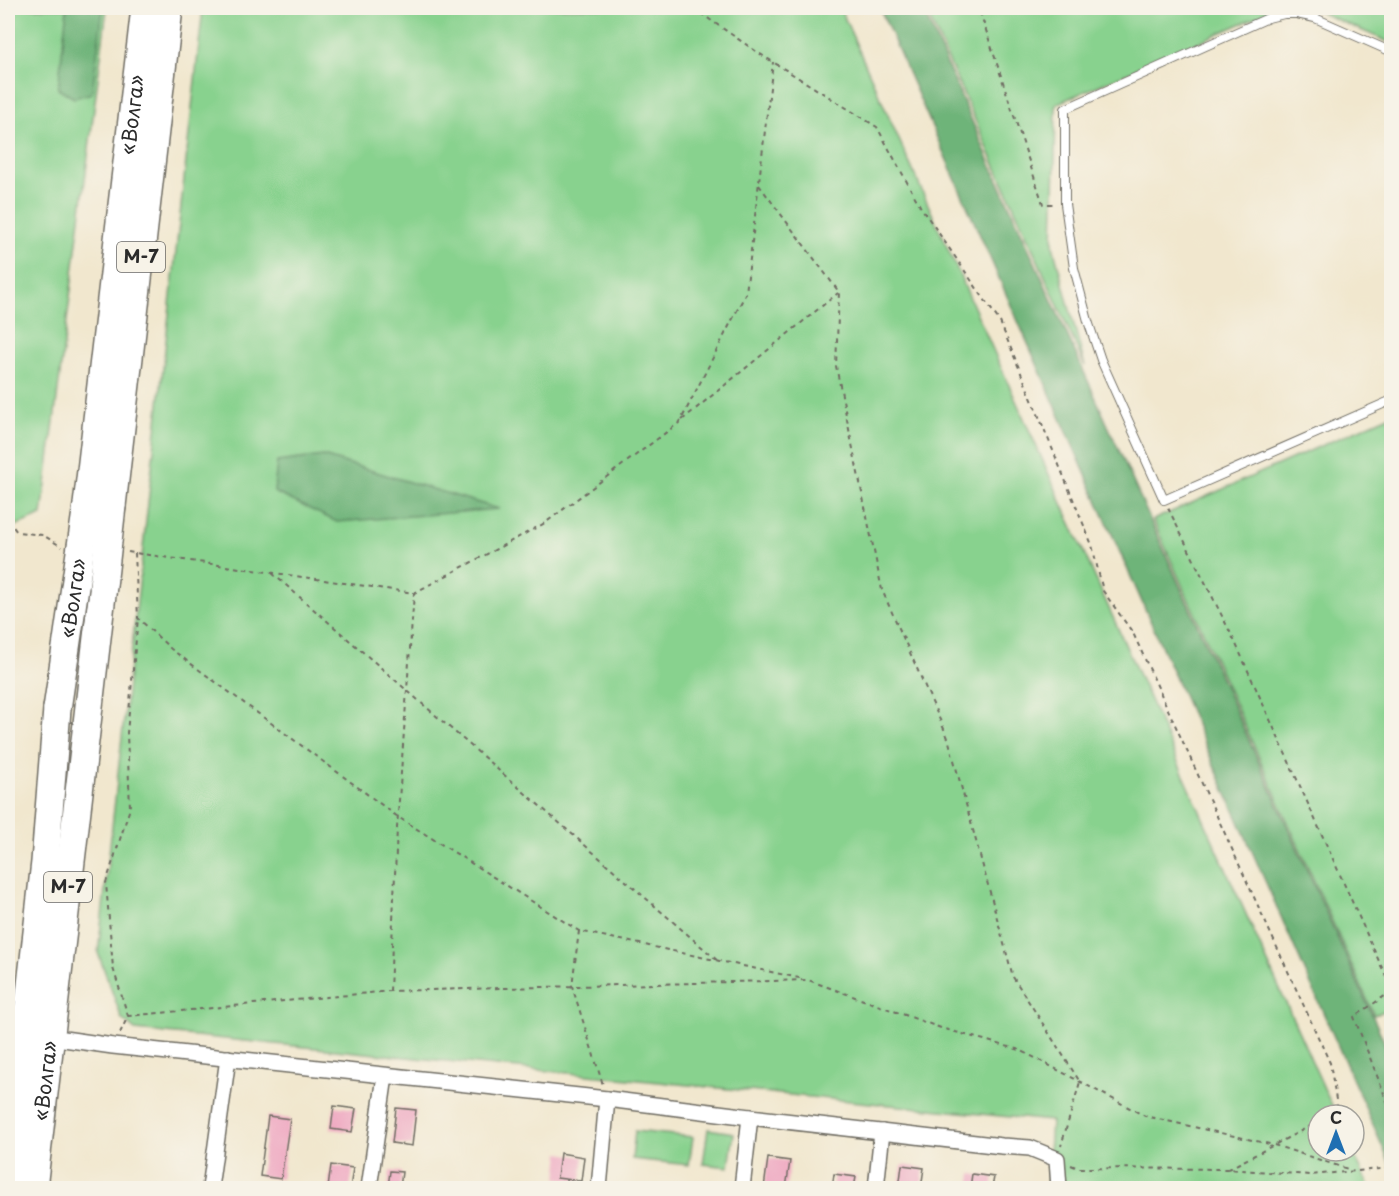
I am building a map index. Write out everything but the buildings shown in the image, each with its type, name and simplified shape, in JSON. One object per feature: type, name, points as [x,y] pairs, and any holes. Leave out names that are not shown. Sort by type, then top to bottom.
[{"type":"highway","name":"«Волга»","points":[[33,1188],[103,586],[99,506],[145,8]]},
{"type":"highway","name":"«Волга»","points":[[8,1188],[12,1100],[45,862],[57,709],[99,506],[169,8]]},
{"type":"street","points":[[50,1037],[113,1046],[607,1099],[1030,1148],[1057,1159],[1059,1188]]},
{"type":"street","points":[[210,1188],[228,1058]]},
{"type":"street","points":[[369,1188],[386,1076]]},
{"type":"street","points":[[599,1188],[607,1099]]},
{"type":"street","points":[[742,1188],[750,1117]]},
{"type":"street","points":[[876,1188],[882,1132]]},
{"type":"lane","points":[[1392,52],[1315,18],[1284,14],[1268,18],[1065,109],[1065,204],[1074,268],[1101,360],[1164,500],[1392,400]]},
{"type":"path","points":[[693,8],[773,62],[877,127],[920,206],[999,322],[1092,545],[1102,591],[1133,633],[1330,1063],[1337,1103]]},
{"type":"path","points":[[980,12],[1042,204],[1065,204]]},
{"type":"path","points":[[680,422],[746,293],[773,62]]},
{"type":"path","points":[[759,185],[839,292],[836,366],[882,590],[948,738],[1012,977],[1080,1082],[1057,1159],[1078,1167],[1228,1169],[1311,1175],[1392,1168]]},
{"type":"path","points":[[113,1046],[128,1016],[113,968],[106,883],[130,808],[127,733],[138,618],[135,553],[414,593],[545,523],[680,422],[839,292]]},
{"type":"path","points":[[1164,500],[1235,642],[1392,990],[1354,1017],[1392,1114]]},
{"type":"path","points":[[272,573],[719,961]]},
{"type":"path","points":[[390,991],[398,817],[414,593]]},
{"type":"path","points":[[138,618],[171,649],[398,817],[579,931],[807,980],[941,1028],[1020,1050],[1145,1116],[1274,1145],[1354,1171]]},
{"type":"path","points":[[579,931],[572,986],[607,1099]]},
{"type":"path","points":[[128,1016],[390,991],[807,980]]},
{"type":"path","points":[[1228,1169],[1306,1128]]},
{"type":"green space","points":[[8,8],[107,8],[42,515],[8,529]]},
{"type":"green space","points":[[67,8],[103,8],[92,93],[74,98],[58,89]]},
{"type":"green space","points":[[203,8],[840,8],[1331,1103],[1306,1103],[1306,1163],[1358,1163],[1370,1188],[1047,1188],[1051,1121],[135,1030],[122,1019],[98,953]]},
{"type":"green space","points":[[925,8],[1277,8],[1056,104],[1053,246],[1085,366]]},
{"type":"green space","points":[[1310,8],[1391,8],[1391,43]]},
{"type":"green space","points":[[881,11],[924,12],[1391,1057],[1391,1166],[1366,1109],[1366,1103],[1363,1103]]},
{"type":"green space","points":[[1391,415],[1392,1008],[1374,1015],[1153,520]]},
{"type":"green space","points":[[323,456],[499,509],[337,522],[274,492],[277,462]]},
{"type":"green space","points":[[708,1129],[734,1133],[729,1167],[703,1164]]},
{"type":"green space","points":[[635,1131],[693,1137],[689,1165],[632,1159]]}]
